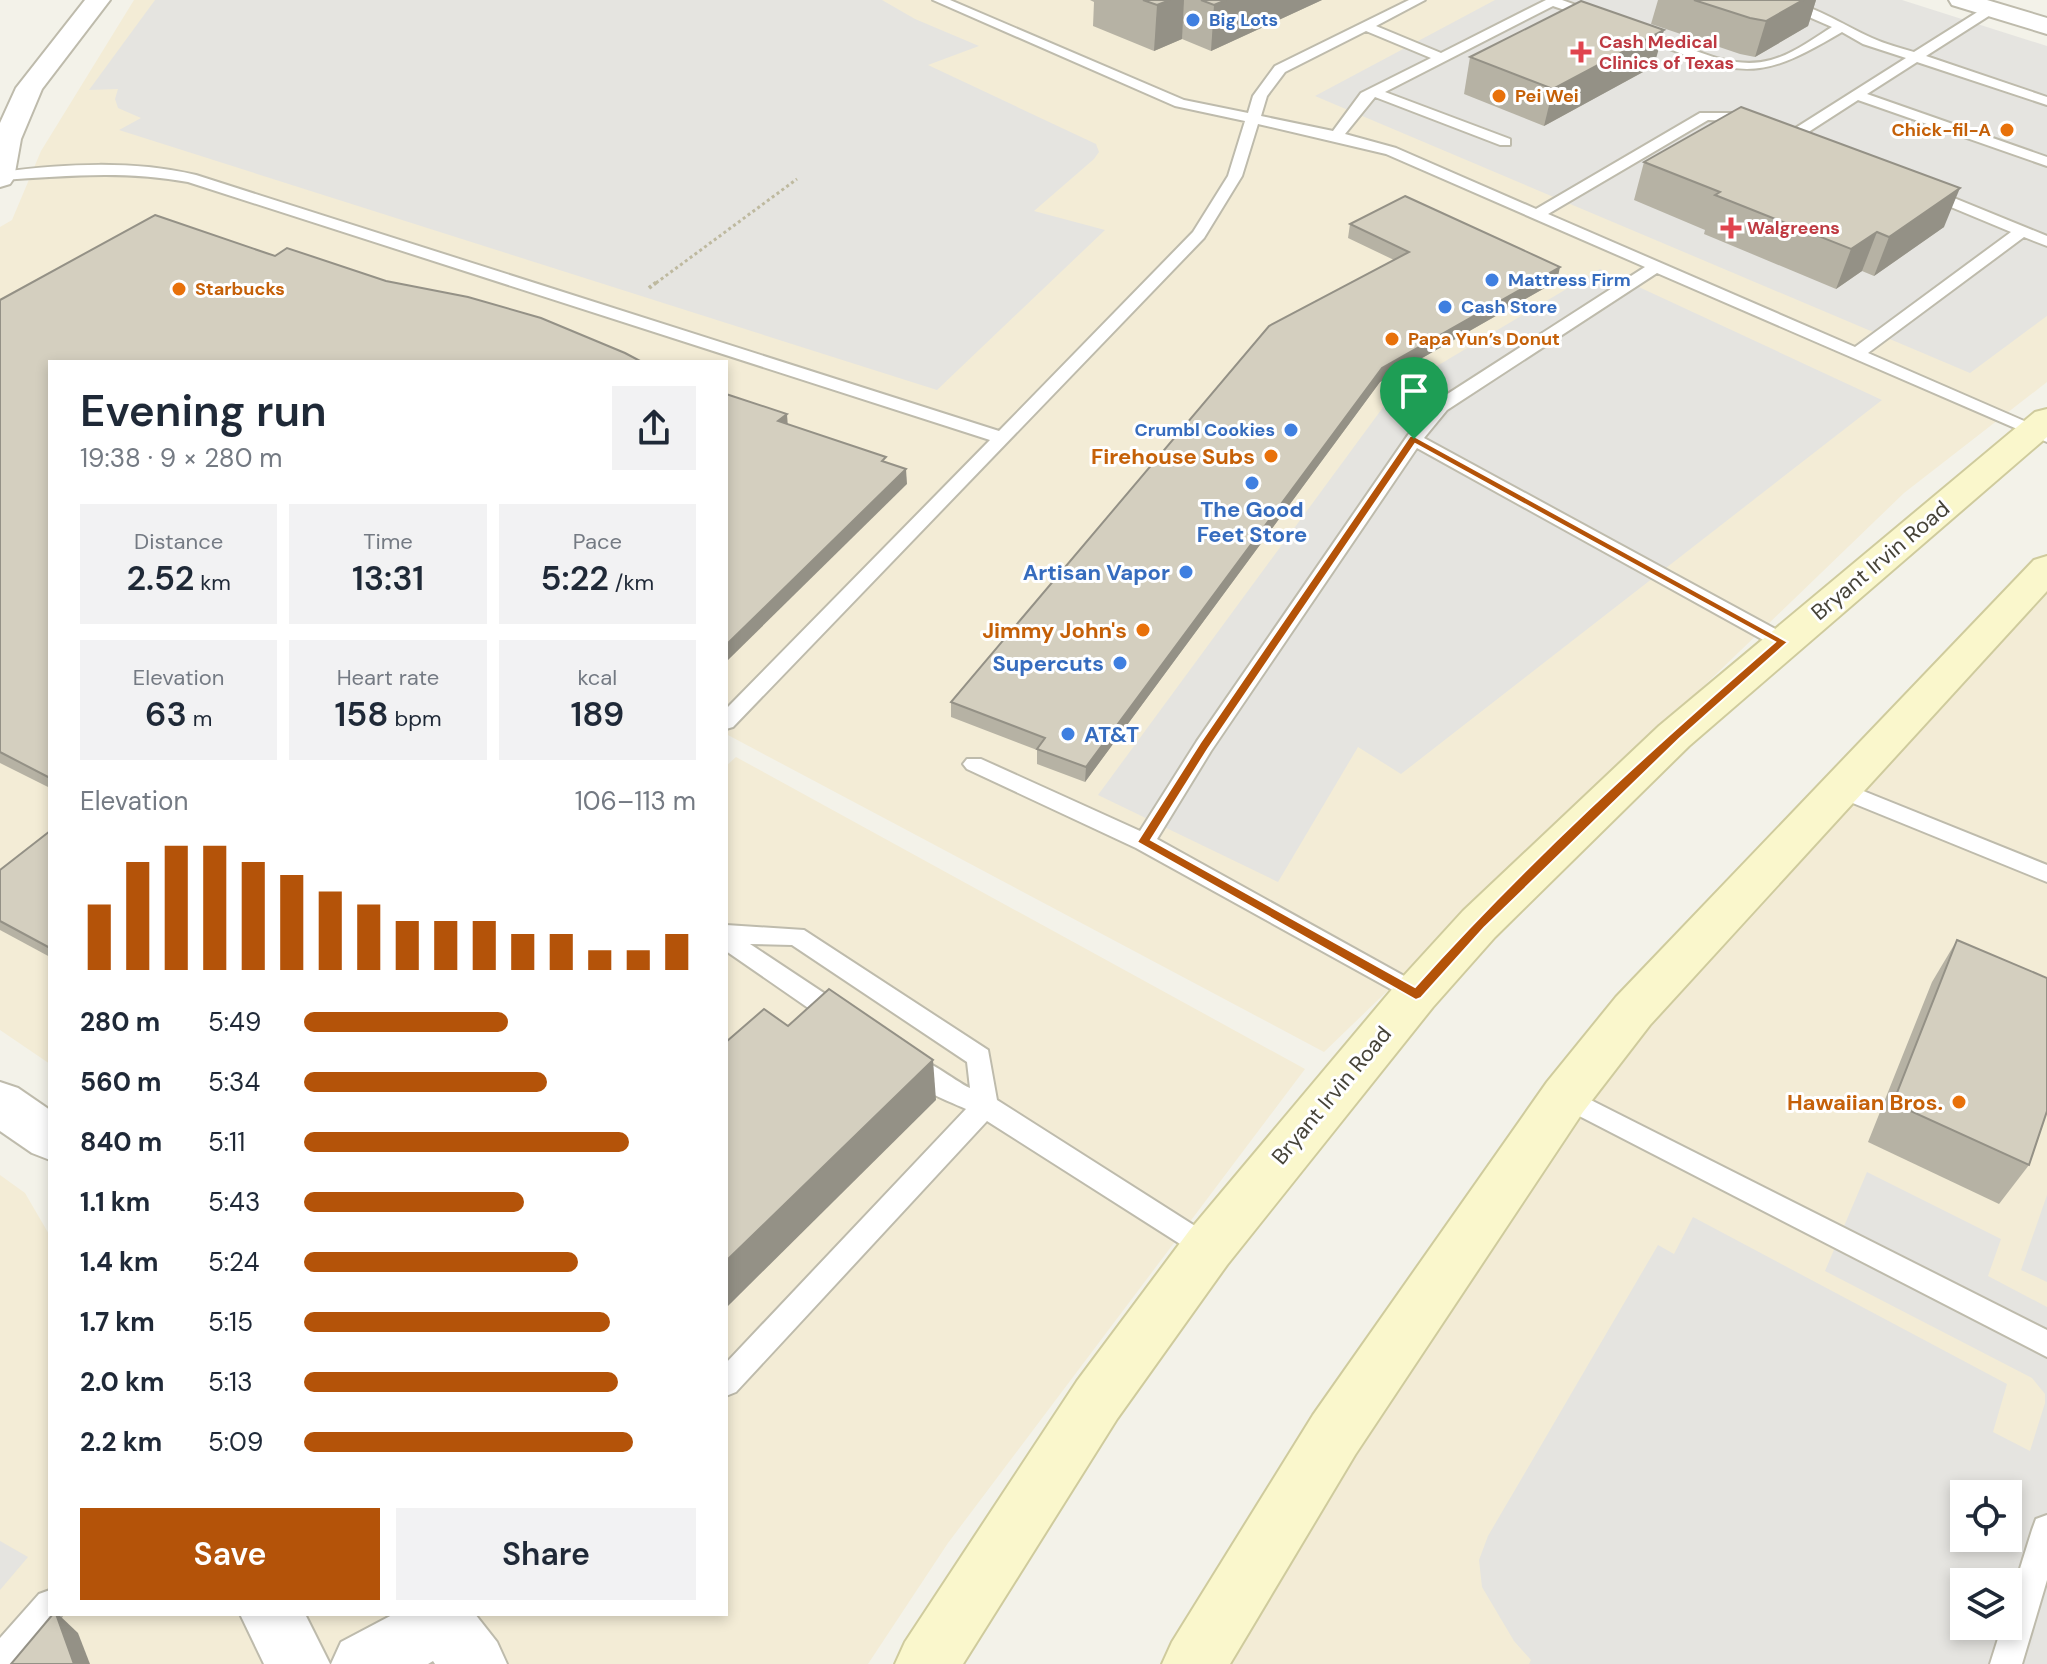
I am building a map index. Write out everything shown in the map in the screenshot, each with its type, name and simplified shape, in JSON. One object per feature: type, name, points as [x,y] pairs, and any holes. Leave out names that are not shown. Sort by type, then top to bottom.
[{"type":"main road","name":"Bryant Irvin Road","points":[[927,1664],[1097,1400],[1208,1248],[1416,994],[1479,924],[1663,747],[1783,642],[2042,429]]},
{"type":"main road","points":[[1194,1664],[1334,1435],[1565,1097],[1633,1011],[2047,568]]},
{"type":"street","points":[[1,177],[7,139],[29,88],[98,0]]},
{"type":"street","points":[[1961,0],[2047,26]]},
{"type":"street","points":[[0,1103],[48,1137]]},
{"type":"street","points":[[272,1616],[298,1664]]},
{"type":"street","points":[[363,1664],[451,1629]]},
{"type":"lane","points":[[939,0],[1180,103],[1253,121],[1336,136],[1391,151],[1857,353],[2042,429]]},
{"type":"lane","points":[[728,720],[1199,235],[1235,176],[1260,96],[1280,69],[1419,0]]},
{"type":"lane","points":[[1776,0],[1820,16],[1868,41],[2047,101]]},
{"type":"lane","points":[[1336,136],[1366,96],[1554,1],[1724,63],[1756,67],[1776,63],[1840,28]]},
{"type":"lane","points":[[1537,214],[1705,116],[1736,117],[1785,135],[1859,96],[1991,9]]},
{"type":"lane","points":[[1364,26],[1442,58]]},
{"type":"lane","points":[[1374,92],[1505,142]]},
{"type":"lane","points":[[1859,96],[2047,162]]},
{"type":"lane","points":[[1,177],[61,169],[129,167],[191,178],[1003,438]]},
{"type":"lane","points":[[1907,184],[2047,241]]},
{"type":"lane","points":[[1857,353],[2022,231]]},
{"type":"lane","points":[[1144,842],[1204,746],[1414,439],[1441,406],[1656,267]]},
{"type":"lane","points":[[1414,439],[1783,642]]},
{"type":"lane","points":[[974,764],[1144,842],[1416,994]]},
{"type":"lane","points":[[1841,790],[2047,874]]},
{"type":"lane","points":[[728,937],[796,936],[979,1057],[985,1106]]},
{"type":"lane","points":[[728,938],[861,1031]]},
{"type":"lane","points":[[899,1056],[943,1087],[985,1106],[1208,1248]]},
{"type":"lane","points":[[1565,1097],[2047,1344]]},
{"type":"lane","points":[[728,1381],[985,1106]]},
{"type":"lane","points":[[2006,1664],[2047,1530]]},
{"type":"lane","points":[[0,1662],[48,1607]]},
{"type":"path","points":[[646,291],[797,179]]},
{"type":"shaded area","points":[[134,0],[1880,0],[2047,52],[2047,382],[1904,493],[1324,1052],[728,735],[728,360],[48,360],[48,1063],[0,1030],[0,227],[12,220],[41,151]]},
{"type":"shaded area","points":[[155,0],[882,0],[915,19],[979,46],[928,65],[1096,144],[1099,152],[1094,159],[1034,211],[1105,230],[937,390],[119,130],[141,118],[118,108],[115,99],[118,89],[89,90]]},
{"type":"shaded area","points":[[1495,0],[1902,0],[2047,46],[2047,316],[1970,373],[1315,96]]},
{"type":"shaded area","points":[[1600,269],[1882,400],[1401,774],[1358,747],[1278,882],[1098,795],[1395,391]]},
{"type":"shaded area","points":[[2047,568],[2047,1664],[1194,1664],[1565,1097]]},
{"type":"shaded area","points":[[736,757],[1305,1069],[948,1543],[868,1664],[0,1664],[0,1175],[25,1193],[48,1233],[48,1616],[728,1616],[728,764]]},
{"type":"shaded area","points":[[1867,1172],[2001,1239],[1988,1276],[2047,1307],[2047,1664],[1529,1664],[1531,1660],[1514,1641],[1482,1587],[1479,1560],[1488,1536],[1658,1245],[1674,1254],[1693,1217],[2007,1384],[1993,1432],[2030,1451],[2045,1403],[2045,1394],[2032,1378],[1825,1271]]},
{"type":"shaded area","points":[[2047,1195],[2047,1282],[2021,1270]]},
{"type":"shaded area","points":[[0,1541],[28,1557],[0,1590]]},
{"type":"building","points":[[1143,0],[1170,0],[1157,5]]},
{"type":"building","points":[[1201,0],[1226,0],[1214,5]]},
{"type":"building","points":[[1694,0],[1803,0],[1766,21]]},
{"type":"building","points":[[1581,1],[1664,30],[1553,89],[1470,57]]},
{"type":"building","points":[[1741,107],[1960,188],[1889,237],[1877,232],[1851,249],[1715,195],[1720,192],[1644,162]]},
{"type":"building","points":[[1405,196],[1560,267],[1382,368],[1086,767],[1037,749],[1045,738],[951,702],[1269,326],[1409,252],[1350,224]]},
{"type":"building","points":[[155,215],[275,256],[287,248],[386,281],[468,297],[541,318],[638,360],[48,360],[48,777],[0,752],[0,300]]},
{"type":"building","points":[[728,395],[787,414],[778,421],[886,457],[882,461],[906,469],[728,643]]},
{"type":"building","points":[[48,833],[48,947],[0,921],[0,870]]},
{"type":"building","name":"Hawaiian Bros.","points":[[1957,940],[2047,978],[2047,1111],[2029,1165],[1893,1103]]},
{"type":"building","points":[[829,989],[933,1060],[728,1259],[728,1040],[764,1009],[788,1026]]},
{"type":"building","points":[[51,1616],[57,1616],[74,1664],[11,1664]]},
{"type":"place","name":"Big Lots","points":[[1193,20]]},
{"type":"place","name":"Cash Medical Clinics of Texas","points":[[1581,52]]},
{"type":"place","name":"Pei Wei","points":[[1499,96]]},
{"type":"place","name":"Chick-fil-A","points":[[2007,130]]},
{"type":"place","name":"Walgreens","points":[[1731,228]]},
{"type":"place","name":"Mattress Firm","points":[[1492,280]]},
{"type":"place","name":"Starbucks","points":[[179,289]]},
{"type":"place","name":"Cash Store","points":[[1445,307]]},
{"type":"place","name":"Papa Yun’s Donut","points":[[1392,339]]},
{"type":"place","name":"Crumbl Cookies","points":[[1291,430]]},
{"type":"place","name":"Firehouse Subs","points":[[1271,456]]},
{"type":"place","name":"The Good Feet Store","points":[[1252,483]]},
{"type":"place","name":"Artisan Vapor","points":[[1186,572]]},
{"type":"place","name":"Jimmy John's","points":[[1143,630]]},
{"type":"place","name":"Supercuts","points":[[1120,663]]},
{"type":"place","name":"AT&T","points":[[1068,734]]},
{"type":"place","name":"Hawaiian Bros.","points":[[1959,1102]]},
{"type":"route","points":[[1414,439],[1783,642],[1674,736],[1479,924],[1416,994],[1144,842],[1204,746],[1414,439]]}]
